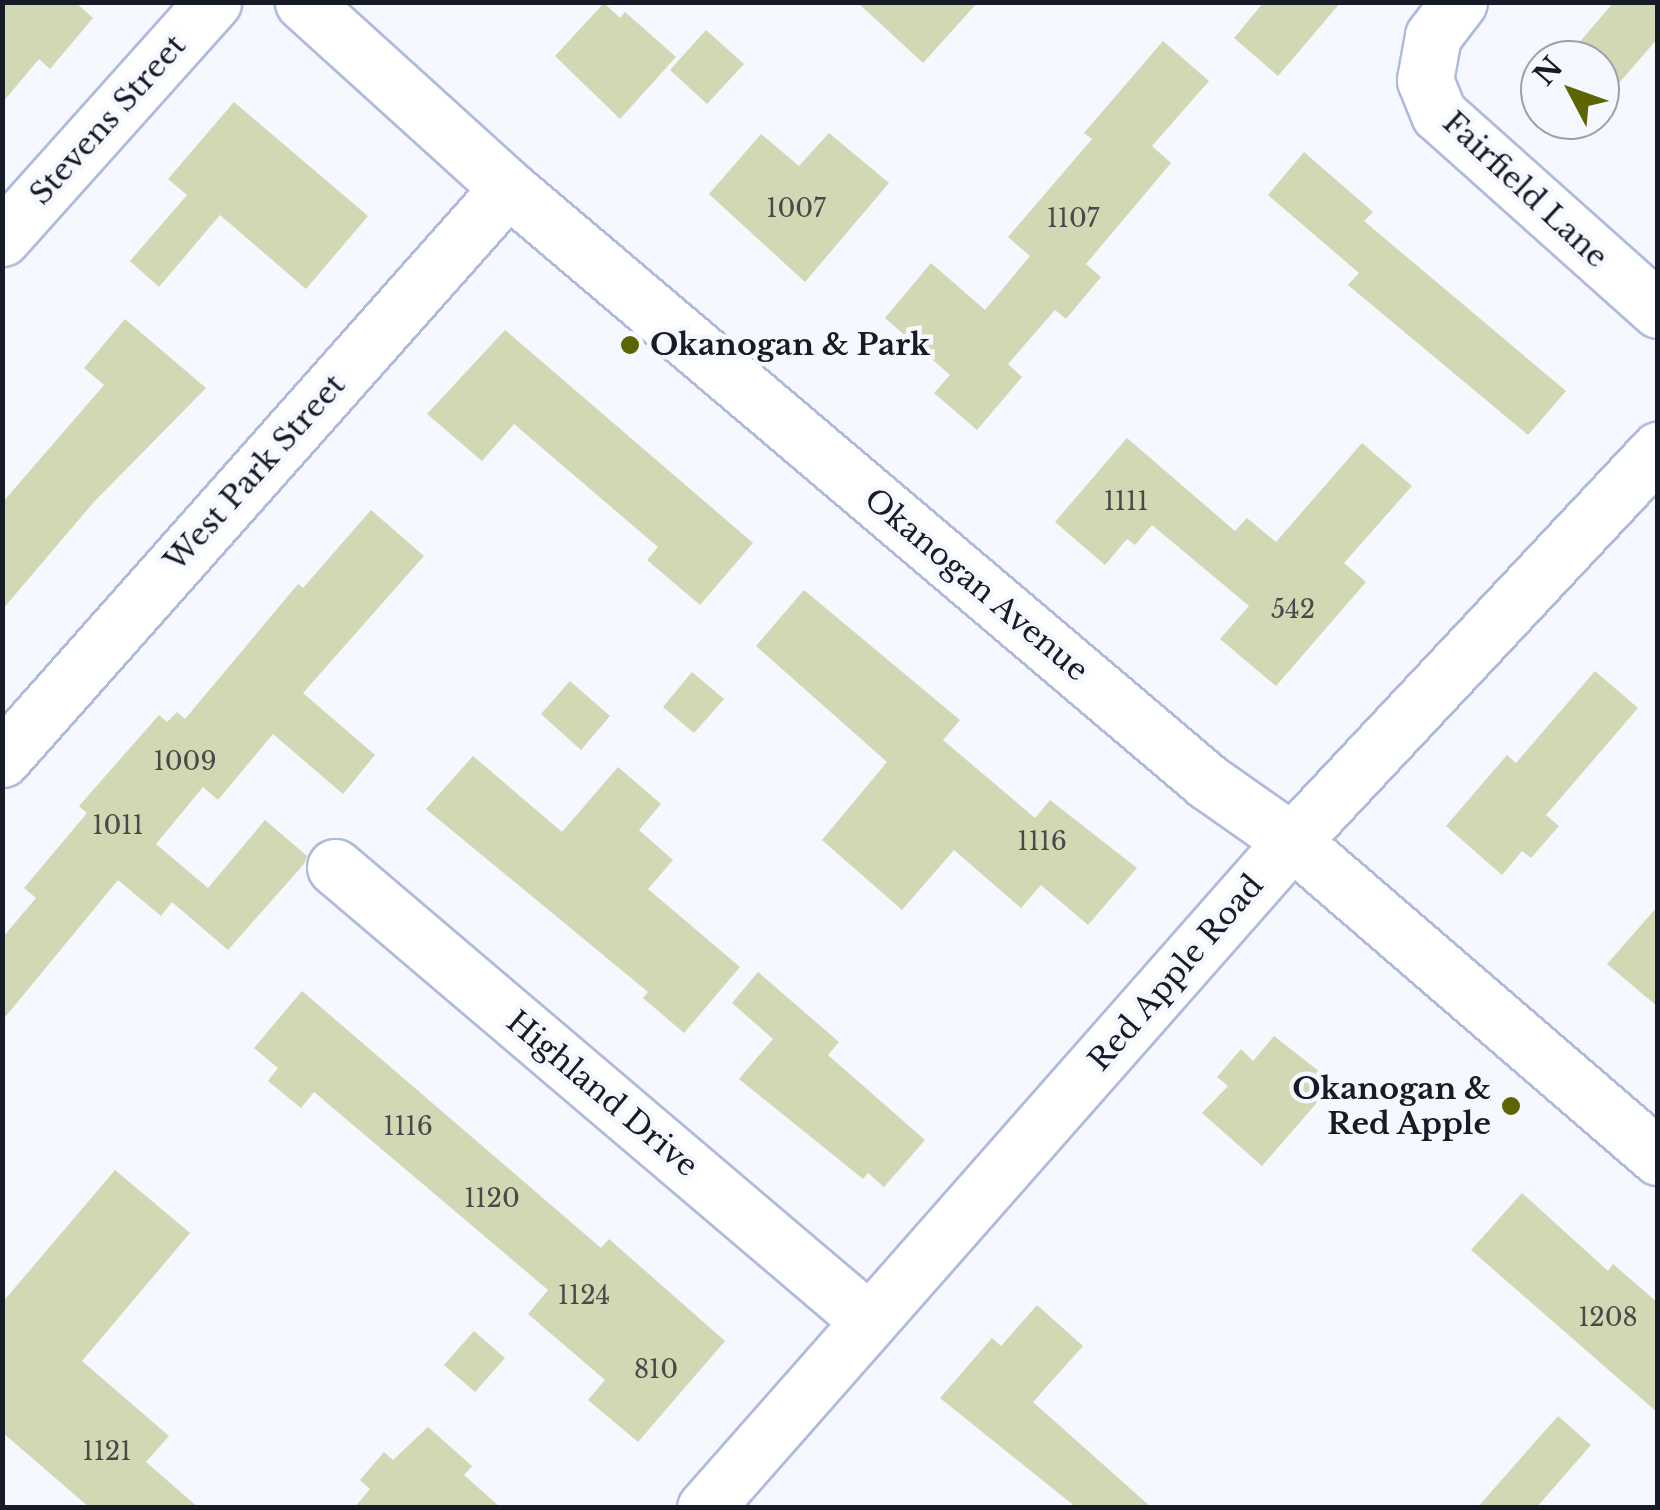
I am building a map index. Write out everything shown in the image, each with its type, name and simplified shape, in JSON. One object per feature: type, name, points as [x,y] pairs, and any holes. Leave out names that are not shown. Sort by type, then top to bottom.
[{"type":"street","name":"Stevens Street","points":[[2,238],[213,2]]},
{"type":"street","name":"Okanogan Avenue","points":[[304,2],[508,188],[1208,782],[1292,841],[1658,1157]]},
{"type":"street","name":"Fairfield Lane","points":[[1459,2],[1433,36],[1425,80],[1439,114],[1658,310]]},
{"type":"street","name":"West Park Street","points":[[2,759],[508,188]]},
{"type":"street","name":"Red Apple Road","points":[[705,1508],[1292,841],[1658,450]]},
{"type":"street","name":"Highland Drive","points":[[335,868],[869,1321]]},
{"type":"building","points":[[2,2],[75,2],[93,18],[50,69],[39,59],[2,103]]},
{"type":"building","points":[[857,2],[978,2],[923,63]]},
{"type":"building","points":[[1264,2],[1341,2],[1278,76],[1234,38]]},
{"type":"building","points":[[1614,2],[1658,2],[1658,38],[1620,82],[1620,40],[1581,40]]},
{"type":"building","points":[[604,3],[620,18],[625,12],[676,57],[620,119],[555,56]]},
{"type":"building","points":[[706,30],[744,64],[707,104],[670,70]]},
{"type":"building","points":[[1163,41],[1209,81],[1152,146],[1171,163],[1086,264],[1101,277],[1066,319],[1055,310],[1008,364],[1022,377],[977,430],[934,393],[950,375],[885,318],[931,263],[985,310],[1030,256],[1008,237],[1092,139],[1084,133]]},
{"type":"building","points":[[234,102],[368,216],[306,289],[220,215],[159,287],[130,261],[187,195],[168,179]]},
{"type":"building","points":[[829,133],[889,183],[805,282],[709,194],[761,134],[799,166]]},
{"type":"building","points":[[1304,152],[1373,212],[1364,221],[1566,391],[1528,435],[1348,285],[1359,273],[1268,195]]},
{"type":"building","points":[[125,319],[206,388],[93,503],[2,610],[2,503],[104,385],[84,368]]},
{"type":"building","points":[[505,330],[753,543],[700,605],[647,560],[658,547],[514,424],[482,461],[427,414]]},
{"type":"building","points":[[1127,438],[1235,531],[1247,518],[1276,542],[1362,443],[1412,486],[1344,563],[1366,582],[1276,686],[1220,639],[1249,606],[1152,525],[1135,545],[1127,539],[1105,565],[1055,522]]},
{"type":"building","points":[[371,510],[424,556],[303,693],[375,755],[343,794],[273,734],[218,800],[203,787],[156,844],[208,888],[265,820],[307,856],[304,864],[228,950],[172,902],[161,916],[118,880],[2,1021],[2,938],[36,898],[24,888],[87,813],[79,806],[159,715],[167,722],[177,712],[185,719],[298,584],[303,588]]},
{"type":"building","points":[[804,590],[960,720],[943,740],[1035,818],[1050,800],[1137,868],[1088,925],[1041,885],[1021,908],[954,850],[902,910],[822,840],[887,762],[756,646]]},
{"type":"building","points":[[1595,671],[1638,708],[1546,815],[1559,826],[1531,858],[1522,851],[1502,875],[1446,826],[1507,755],[1516,763]]},
{"type":"building","points":[[692,672],[724,699],[694,733],[663,707]]},
{"type":"building","points":[[570,681],[610,716],[581,750],[541,714]]},
{"type":"building","points":[[473,756],[562,832],[618,767],[661,804],[639,830],[673,860],[648,889],[740,967],[684,1033],[643,998],[648,992],[426,809]]},
{"type":"building","points":[[1658,906],[1658,1007],[1607,964]]},
{"type":"building","points":[[758,972],[839,1042],[828,1055],[925,1140],[884,1187],[868,1173],[863,1179],[739,1079],[773,1039],[732,1003]]},
{"type":"building","points":[[302,991],[601,1248],[609,1239],[725,1341],[638,1442],[588,1400],[605,1380],[528,1314],[548,1290],[314,1092],[301,1108],[268,1081],[278,1068],[254,1048]]},
{"type":"building","points":[[1274,1036],[1334,1083],[1262,1166],[1202,1113],[1228,1086],[1217,1077],[1241,1049],[1253,1061]]},
{"type":"building","points":[[115,1170],[190,1233],[82,1361],[169,1436],[146,1462],[199,1508],[90,1508],[2,1432],[2,1303]]},
{"type":"building","points":[[1522,1193],[1608,1271],[1613,1264],[1658,1303],[1658,1413],[1471,1250]]},
{"type":"building","points":[[1037,1305],[1083,1346],[1033,1402],[1152,1508],[1077,1508],[940,1398],[992,1338],[1001,1346]]},
{"type":"building","points":[[474,1331],[505,1358],[475,1392],[444,1365]]},
{"type":"building","points":[[1558,1416],[1591,1445],[1536,1508],[1477,1508]]},
{"type":"building","points":[[428,1427],[472,1466],[464,1475],[501,1508],[354,1508],[370,1489],[360,1480],[384,1452],[393,1460]]},
{"type":"place","name":"Okanogan & Park","points":[[630,345]]},
{"type":"place","name":"Okanogan & Red Apple","points":[[1511,1106]]}]
